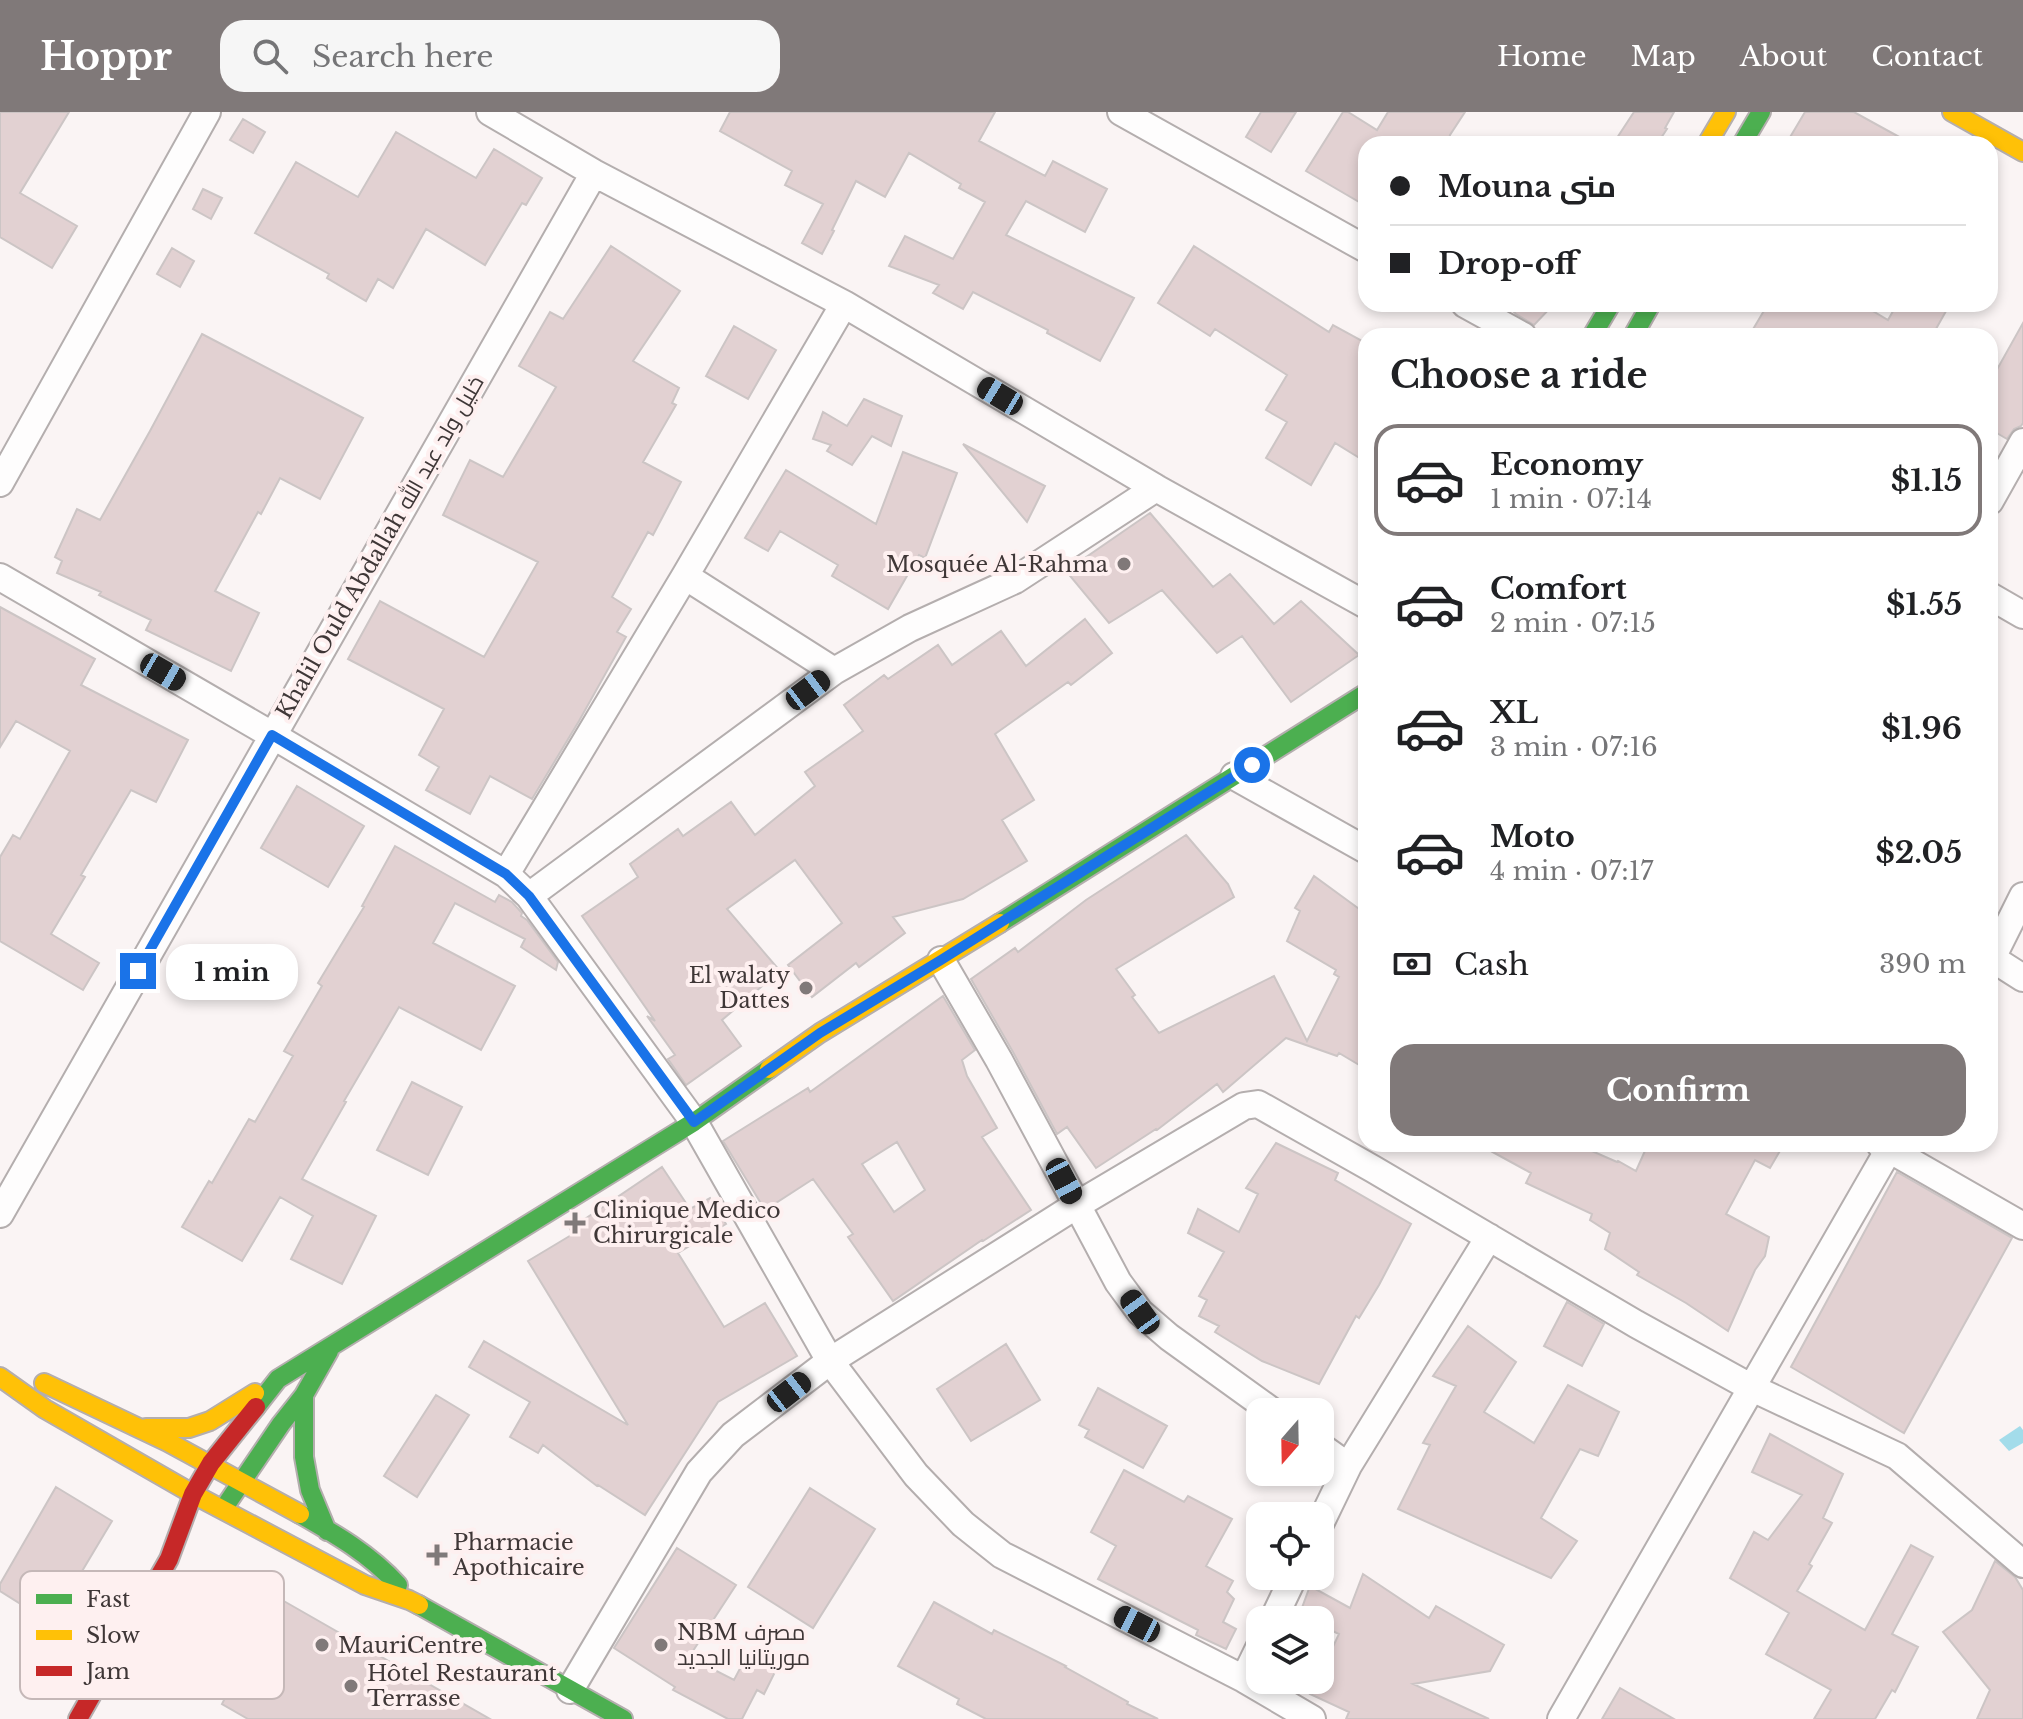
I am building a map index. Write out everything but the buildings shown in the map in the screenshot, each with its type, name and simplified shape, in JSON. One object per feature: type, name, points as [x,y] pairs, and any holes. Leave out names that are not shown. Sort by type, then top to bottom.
[{"type":"street","points":[[0,483],[207,112]]},
{"type":"street","points":[[490,112],[594,173],[844,304],[1156,488],[1358,601]]},
{"type":"street","points":[[1121,112],[1358,245]]},
{"type":"street","points":[[1712,136],[1726,112]]},
{"type":"street","points":[[1747,136],[1761,112]]},
{"type":"street","points":[[1952,112],[1995,136]]},
{"type":"street","points":[[1998,138],[2023,152]]},
{"type":"street","name":"Khalil Ould Abdallah خليل ولد عبد الله","points":[[0,1214],[594,173]]},
{"type":"street","points":[[506,874],[844,304]]},
{"type":"street","points":[[1480,312],[1508,328]]},
{"type":"street","points":[[1998,487],[2023,442]]},
{"type":"street","points":[[529,896],[834,671],[910,628],[1015,580],[1156,488]]},
{"type":"street","points":[[685,576],[834,671]]},
{"type":"street","points":[[0,577],[506,874],[529,896],[694,1122],[830,1361],[916,1475],[963,1524],[1002,1555],[1244,1679],[1312,1719]]},
{"type":"street","points":[[1998,601],[2023,615]]},
{"type":"street","points":[[142,1428],[189,1428],[210,1421],[694,1122],[820,1033],[1358,698]]},
{"type":"street","points":[[1234,776],[1358,846]]},
{"type":"street","points":[[1998,945],[2023,896]]},
{"type":"street","points":[[941,960],[999,1060],[1118,1282],[1140,1312],[1169,1337],[1254,1398]]},
{"type":"street","points":[[1998,963],[2023,978]]},
{"type":"street","points":[[570,1690],[699,1472],[733,1435],[830,1361],[1077,1205],[1244,1106],[1258,1104],[1752,1388],[1897,1456],[2023,1564]]},
{"type":"street","points":[[1561,1719],[1884,1152]]},
{"type":"street","points":[[1897,1152],[2023,1226]]},
{"type":"street","points":[[1331,1502],[1348,1466],[1489,1237]]},
{"type":"street","points":[[169,1559],[212,1519],[241,1481],[304,1395],[330,1348]]},
{"type":"street","points":[[0,1365],[48,1384],[211,1463],[373,1561],[392,1578],[409,1600]]},
{"type":"street","points":[[0,1377],[45,1409],[193,1494],[212,1519],[383,1593],[409,1600],[623,1719]]},
{"type":"street","points":[[162,1571],[193,1494],[211,1463],[278,1379]]},
{"type":"street","points":[[304,1395],[304,1457],[310,1490],[327,1531]]},
{"type":"street","points":[[1334,1456],[1348,1466]]},
{"type":"street","points":[[1244,1679],[1246,1675]]},
{"type":"street","points":[[78,1719],[89,1699]]},
{"type":"water","points":[[2020,1426],[2023,1443],[2009,1451],[1999,1440]]},
{"type":"traffic: fast","points":[[1747,136],[1761,112]]},
{"type":"traffic: fast","points":[[1597,328],[1606,312]]},
{"type":"traffic: fast","points":[[1638,328],[1646,312]]},
{"type":"traffic: fast","points":[[1000,923],[1358,698]]},
{"type":"traffic: fast","points":[[256,1407],[278,1379],[694,1122],[769,1069]]},
{"type":"traffic: fast","points":[[228,1502],[304,1395],[329,1351]]},
{"type":"traffic: fast","points":[[304,1395],[304,1457],[310,1490],[327,1531]]},
{"type":"traffic: fast","points":[[300,1514],[364,1554],[398,1585]]},
{"type":"traffic: fast","points":[[419,1605],[623,1719]]},
{"type":"traffic: slow","points":[[1712,136],[1726,112]]},
{"type":"traffic: slow","points":[[1952,112],[1995,136]]},
{"type":"traffic: slow","points":[[1998,138],[2023,152]]},
{"type":"traffic: slow","points":[[769,1069],[820,1033],[1000,923]]},
{"type":"traffic: slow","points":[[0,1377],[45,1409],[193,1494],[365,1585],[419,1605]]},
{"type":"traffic: slow","points":[[44,1383],[168,1442],[300,1514]]},
{"type":"traffic: slow","points":[[146,1428],[189,1428],[210,1421],[255,1393]]},
{"type":"traffic: jam","points":[[162,1571],[193,1494],[211,1463],[256,1407]]},
{"type":"traffic: jam","points":[[78,1719],[89,1699]]},
{"type":"place","name":"Mosquée Al-Rahma","points":[[1124,564]]},
{"type":"place","name":"El walaty Dattes","points":[[806,988]]},
{"type":"place","name":"Clinique Medico Chirurgicale","points":[[575,1223]]},
{"type":"place","name":"Pharmacie Apothicaire","points":[[437,1555]]},
{"type":"place","name":"MauriCentre","points":[[322,1645]]},
{"type":"place","name":"NBM مصرف موريتانيا الجديد","points":[[661,1645]]},
{"type":"place","name":"Hôtel Restaurant Terrasse","points":[[351,1686]]},
{"type":"route","points":[[138,971],[272,735],[506,874],[529,896],[694,1122],[820,1033],[1252,765]]}]
